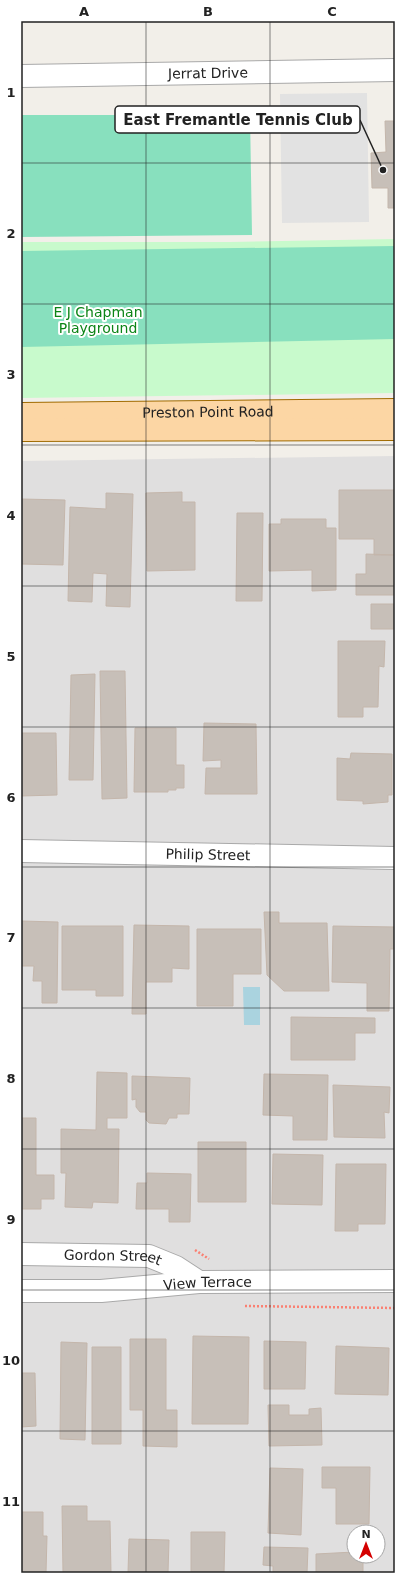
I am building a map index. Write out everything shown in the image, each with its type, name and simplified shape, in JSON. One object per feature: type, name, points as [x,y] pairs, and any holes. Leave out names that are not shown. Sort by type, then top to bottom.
[{"type":"main road","name":"Preston Point Road","points":[[21,414],[395,410]]},
{"type":"main road","name":"Preston Point Road","points":[[21,430],[395,428]]},
{"type":"street","name":"Jerrat Drive","points":[[21,76],[395,70]]},
{"type":"street","name":"Philip Street","points":[[21,851],[395,858]]},
{"type":"street","name":"Gordon Street","points":[[21,1254],[149,1256],[176,1267],[199,1282]]},
{"type":"street","name":"View Terrace","points":[[21,1291],[101,1291],[199,1282],[395,1281]]},
{"type":"path","points":[[191,1248],[210,1259]]},
{"type":"shaded area","points":[[367,93],[369,222],[282,223],[280,94]]},
{"type":"shaded area","points":[[395,456],[395,1573],[21,1573],[21,461]]},
{"type":"green space","points":[[21,115],[250,115],[252,235],[21,237]]},
{"type":"green space","name":"E J Chapman Playground","points":[[395,239],[395,393],[21,398],[21,242],[230,242]]},
{"type":"green space","name":"E J Chapman Playground","points":[[395,246],[395,339],[21,347],[21,251]]},
{"type":"water","points":[[243,987],[260,987],[260,1025],[244,1025]]},
{"type":"building","points":[[385,121],[395,121],[395,208],[388,208],[388,188],[372,188],[371,153],[386,152]]},
{"type":"building","points":[[339,490],[395,490],[395,555],[374,555],[374,539],[339,539]]},
{"type":"building","points":[[182,492],[182,502],[195,502],[195,570],[147,571],[146,493]]},
{"type":"building","points":[[106,493],[133,494],[130,607],[106,606],[107,574],[93,573],[92,602],[68,601],[70,507],[106,509]]},
{"type":"building","points":[[21,499],[65,500],[63,565],[21,564]]},
{"type":"building","points":[[237,513],[263,513],[262,601],[236,601]]},
{"type":"building","points":[[281,519],[326,519],[326,528],[336,528],[336,590],[312,591],[312,570],[269,571],[269,524],[281,524]]},
{"type":"building","points":[[366,554],[395,555],[395,595],[356,595],[356,574],[366,574]]},
{"type":"building","points":[[371,604],[395,604],[395,629],[371,629]]},
{"type":"building","points":[[338,641],[385,641],[384,667],[379,666],[378,707],[363,707],[363,717],[338,717]]},
{"type":"building","points":[[100,671],[125,671],[127,798],[102,799]]},
{"type":"building","points":[[95,674],[93,780],[69,780],[71,675]]},
{"type":"building","points":[[204,723],[256,724],[257,794],[205,794],[206,768],[221,768],[221,760],[203,761]]},
{"type":"building","points":[[135,728],[176,728],[176,765],[184,765],[184,788],[168,790],[168,792],[134,792]]},
{"type":"building","points":[[21,733],[56,733],[57,795],[21,796]]},
{"type":"building","points":[[351,753],[392,754],[392,795],[388,795],[388,802],[363,804],[363,801],[337,800],[337,758],[350,759]]},
{"type":"building","points":[[264,912],[279,912],[279,923],[327,923],[329,991],[284,991],[267,975]]},
{"type":"building","points":[[21,921],[58,922],[57,1003],[42,1003],[42,981],[33,981],[34,966],[21,966]]},
{"type":"building","points":[[134,925],[189,926],[189,969],[172,968],[172,982],[146,982],[146,1014],[132,1014]]},
{"type":"building","points":[[62,926],[123,926],[123,996],[96,996],[96,990],[62,990]]},
{"type":"building","points":[[333,926],[395,927],[395,949],[390,949],[389,1011],[367,1011],[367,983],[332,982]]},
{"type":"building","points":[[197,929],[261,929],[261,974],[233,974],[233,1006],[197,1006]]},
{"type":"building","points":[[291,1017],[375,1018],[375,1033],[355,1033],[355,1060],[291,1060]]},
{"type":"building","points":[[97,1072],[127,1073],[127,1118],[107,1118],[107,1129],[119,1129],[118,1203],[93,1202],[92,1208],[65,1207],[66,1173],[61,1173],[61,1129],[96,1130]]},
{"type":"building","points":[[264,1074],[328,1075],[327,1140],[293,1140],[293,1116],[263,1115]]},
{"type":"building","points":[[132,1076],[190,1078],[189,1114],[177,1114],[177,1118],[169,1118],[166,1124],[149,1123],[146,1120],[146,1112],[140,1112],[136,1107],[136,1099],[132,1100]]},
{"type":"building","points":[[333,1085],[390,1087],[389,1113],[384,1112],[385,1138],[334,1137]]},
{"type":"building","points":[[21,1118],[36,1118],[36,1175],[54,1175],[54,1199],[41,1199],[41,1209],[21,1209]]},
{"type":"building","points":[[198,1142],[246,1142],[246,1202],[198,1202]]},
{"type":"building","points":[[273,1154],[323,1155],[322,1205],[272,1204]]},
{"type":"building","points":[[336,1164],[386,1164],[385,1224],[358,1224],[358,1231],[335,1231]]},
{"type":"building","points":[[147,1173],[191,1174],[190,1222],[169,1222],[169,1209],[136,1209],[137,1183],[147,1183]]},
{"type":"building","points":[[193,1336],[249,1337],[248,1424],[192,1424]]},
{"type":"building","points":[[130,1339],[166,1339],[166,1410],[177,1410],[177,1447],[143,1446],[143,1410],[130,1410]]},
{"type":"building","points":[[264,1341],[306,1342],[305,1389],[264,1389]]},
{"type":"building","points":[[61,1342],[87,1343],[85,1440],[60,1439]]},
{"type":"building","points":[[336,1346],[389,1348],[388,1395],[335,1394]]},
{"type":"building","points":[[92,1347],[121,1347],[121,1444],[92,1444]]},
{"type":"building","points":[[21,1373],[35,1373],[36,1426],[21,1427]]},
{"type":"building","points":[[268,1405],[289,1405],[289,1415],[309,1415],[309,1409],[321,1408],[322,1445],[269,1446]]},
{"type":"building","points":[[322,1467],[370,1467],[369,1524],[336,1524],[336,1488],[322,1488]]},
{"type":"building","points":[[270,1468],[303,1469],[301,1535],[268,1533]]},
{"type":"building","points":[[62,1506],[87,1506],[87,1521],[110,1521],[111,1573],[63,1573]]},
{"type":"building","points":[[21,1512],[43,1512],[43,1536],[47,1536],[46,1573],[21,1573]]},
{"type":"building","points":[[191,1532],[225,1532],[224,1573],[191,1573]]},
{"type":"building","points":[[129,1539],[169,1540],[168,1573],[128,1573]]},
{"type":"building","points":[[264,1547],[308,1548],[307,1573],[273,1573],[273,1566],[263,1565]]},
{"type":"building","points":[[346,1552],[346,1564],[363,1564],[363,1573],[316,1573],[316,1554]]},
{"type":"place","name":"East Fremantle Tennis Club","points":[[383,170]]}]
